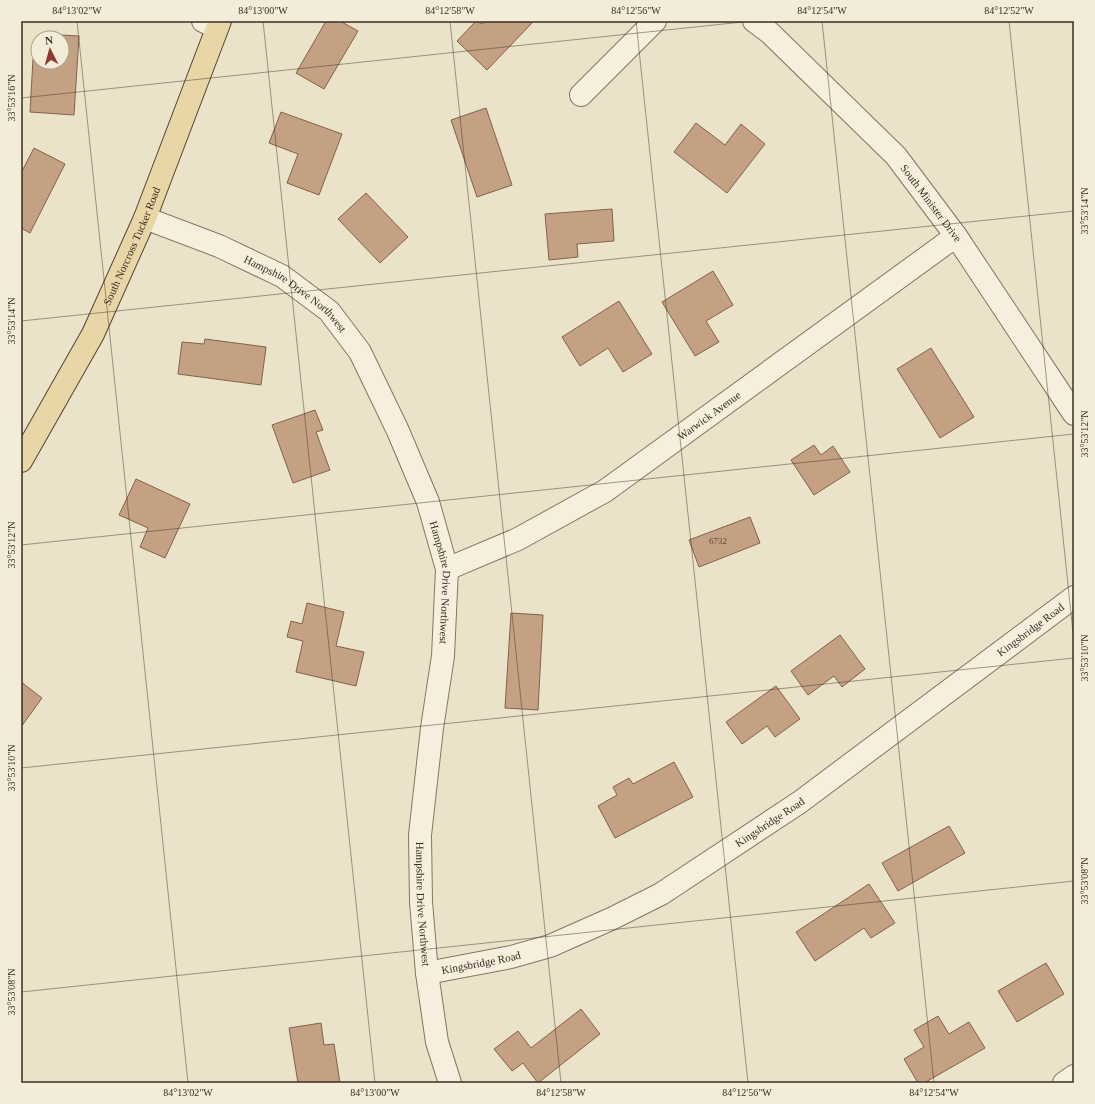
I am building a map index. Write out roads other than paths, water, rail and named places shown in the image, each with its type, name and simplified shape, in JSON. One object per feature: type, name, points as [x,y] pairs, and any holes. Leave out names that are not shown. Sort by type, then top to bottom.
[{"type":"main road","name":"South Norcross Tucker Road","points":[[21,461],[93,334],[145,218],[213,23]]},
{"type":"street","points":[[582,95],[655,21]]},
{"type":"street","name":"South Minister Drive","points":[[754,21],[770,33],[896,156],[956,236],[1074,414]]},
{"type":"street","name":"Hampshire Drive Northwest","points":[[145,218],[219,246],[282,276],[329,311],[360,352],[398,431],[428,502],[447,570],[443,656],[432,728],[420,834],[421,902],[427,973],[438,1042],[450,1083]]},
{"type":"street","name":"Warwick Avenue","points":[[447,570],[518,539],[605,490],[956,236]]},
{"type":"street","name":"Kingsbridge Road","points":[[427,973],[511,957],[550,946],[612,919],[661,894],[800,802],[1074,597]]},
{"type":"street","points":[[1064,1083],[1074,1076]]}]
